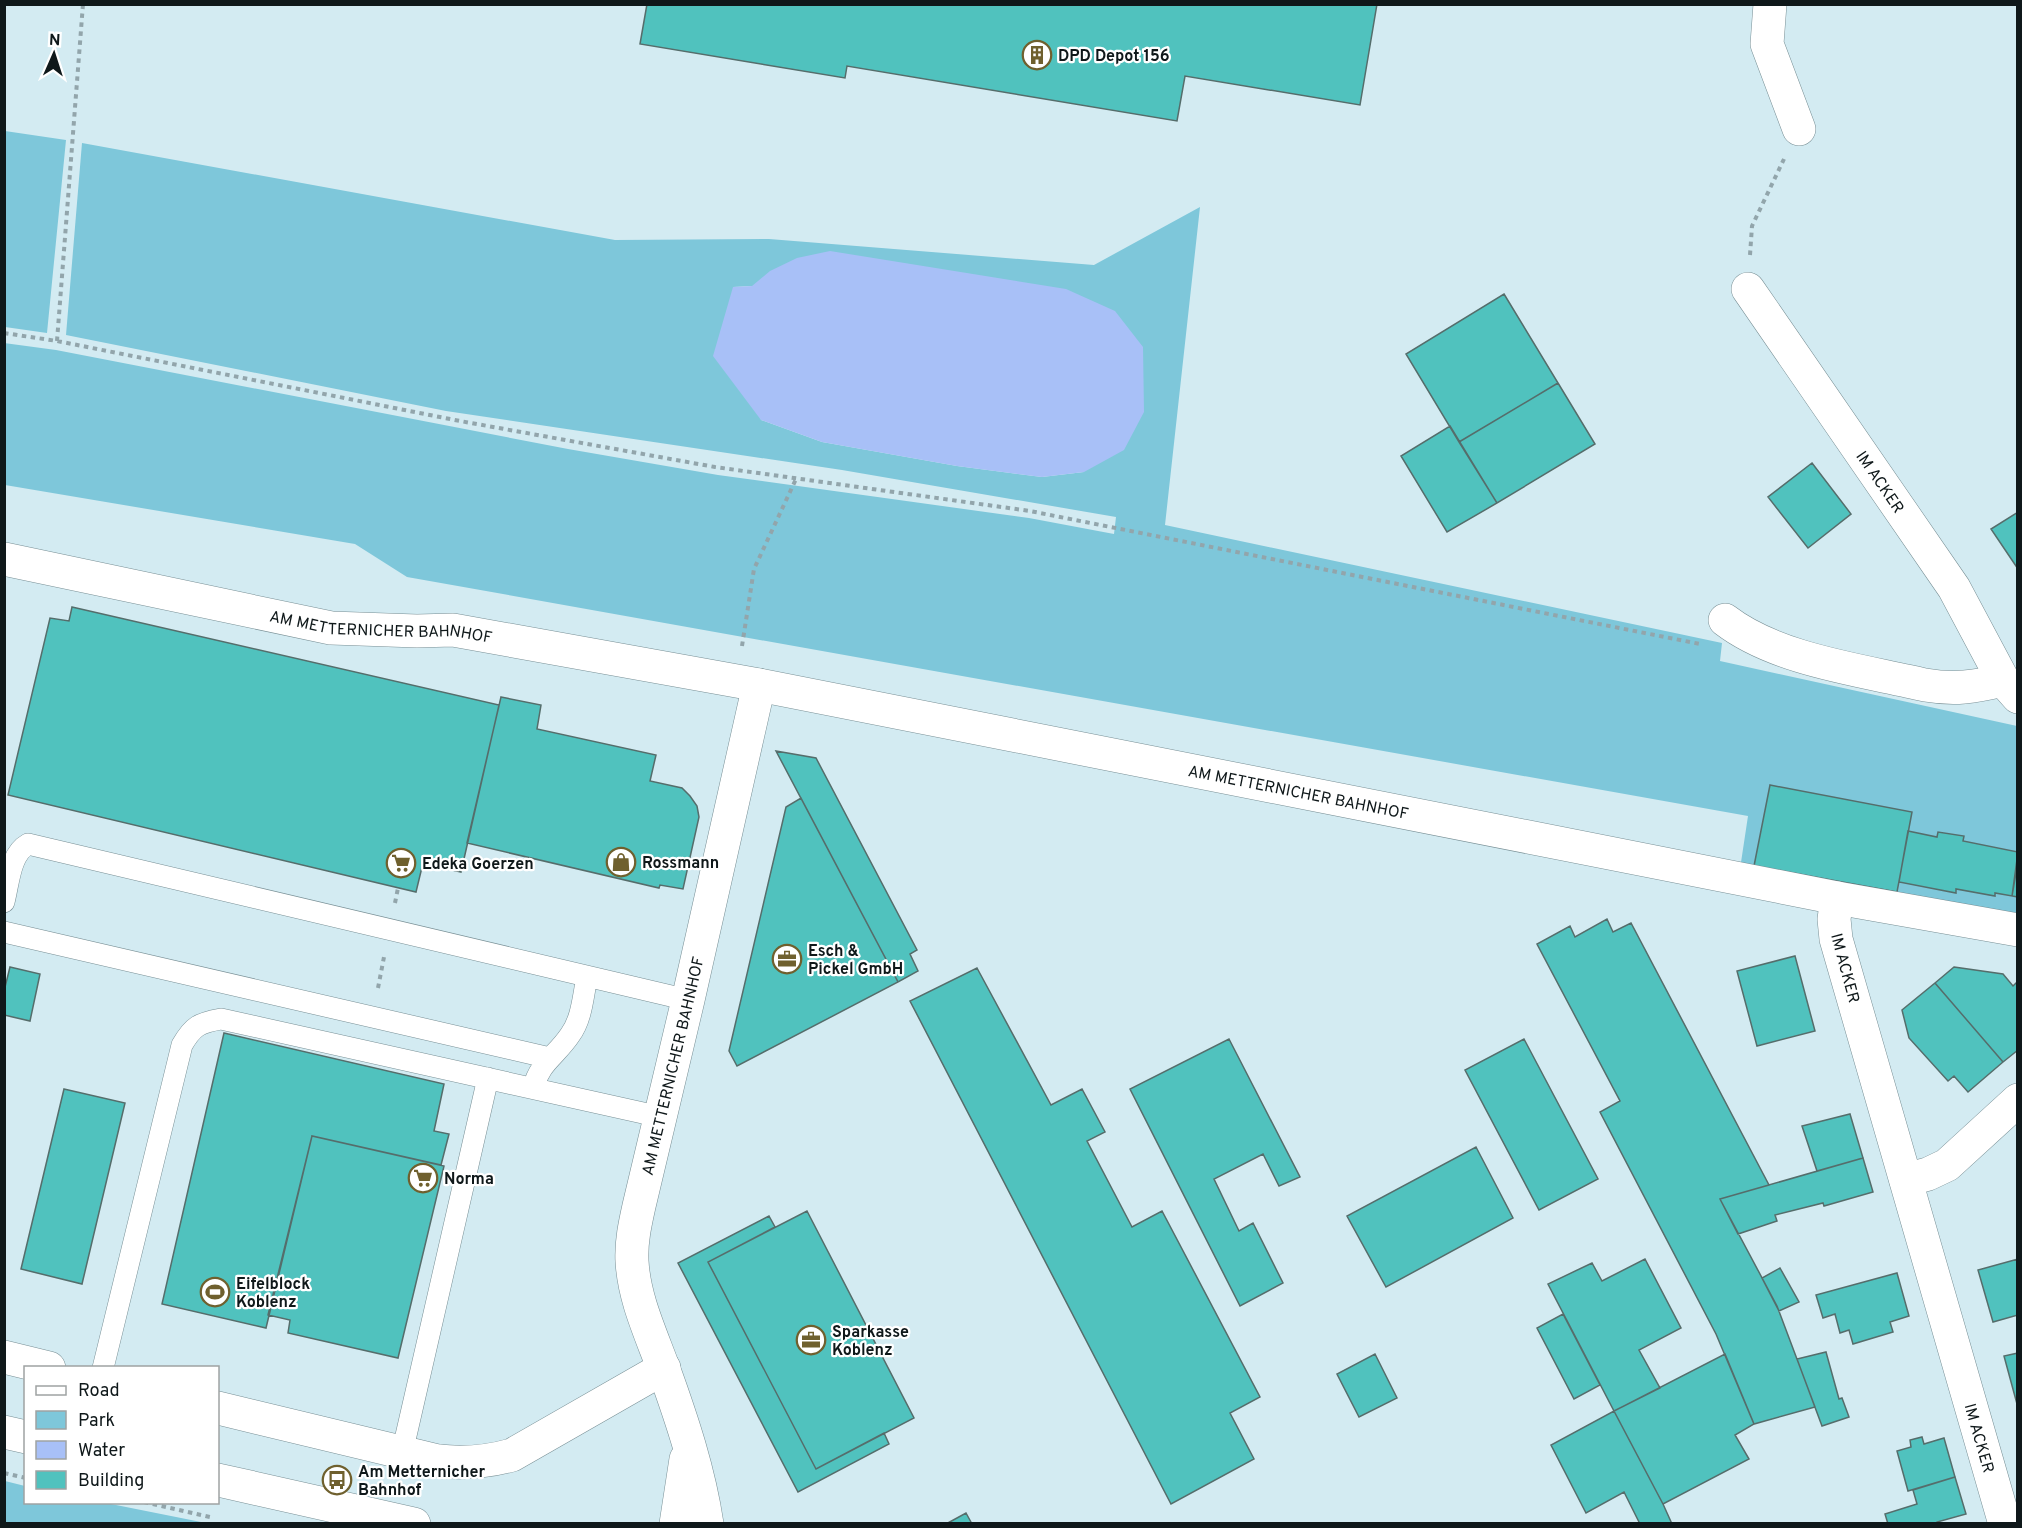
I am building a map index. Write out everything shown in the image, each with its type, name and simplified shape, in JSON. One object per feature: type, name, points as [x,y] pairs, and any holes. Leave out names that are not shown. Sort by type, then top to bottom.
[{"type":"street","points":[[1770,4],[1767,44],[1799,129]]},
{"type":"street","name":"IM ACKER","points":[[1732,625],[1765,644],[1794,654],[1925,685],[1947,688],[2010,688],[1954,588],[1748,289]]},
{"type":"street","name":"AM METTERNICHER BAHNHOF","points":[[4,559],[331,628],[453,630],[759,685],[1837,898]]},
{"type":"street","name":"AM METTERNICHER BAHNHOF","points":[[707,1524],[697,1472],[688,1442],[664,1368],[644,1319],[634,1282],[632,1259],[637,1215],[759,685]]},
{"type":"street","points":[[1837,898],[2018,930]]},
{"type":"street","name":"IM ACKER","points":[[1837,898],[1834,920],[1836,939],[2005,1524]]},
{"type":"street","points":[[1905,1180],[1928,1174],[1947,1165],[2018,1100]]},
{"type":"street","points":[[4,1357],[41,1366]]},
{"type":"street","points":[[219,1408],[438,1461],[488,1462],[513,1455],[664,1368]]},
{"type":"street","points":[[4,1432],[24,1437]]},
{"type":"street","name":"AM METTERNICHER BAHNHOF","points":[[676,1524],[685,1476],[688,1442]]},
{"type":"street","points":[[219,1480],[414,1524]]},
{"type":"lane","points":[[4,903],[15,856],[21,848],[28,844],[688,1000]]},
{"type":"lane","points":[[4,932],[550,1058]]},
{"type":"lane","points":[[533,1089],[537,1074],[570,1036],[578,1020],[587,977]]},
{"type":"lane","points":[[103,1366],[182,1045],[191,1030],[206,1021],[220,1019],[661,1117]]},
{"type":"lane","points":[[402,1453],[488,1078]]},
{"type":"path","points":[[57,341],[83,4]]},
{"type":"path","points":[[1748,289],[1752,226],[1799,129]]},
{"type":"path","points":[[4,333],[57,341],[472,423],[715,467],[1030,511],[1732,651],[1732,625]]},
{"type":"path","points":[[759,685],[742,646],[754,569],[796,479]]},
{"type":"path","points":[[4,1473],[24,1478]]},
{"type":"path","points":[[149,1504],[221,1519]]},
{"type":"green space","points":[[5,131],[66,140],[47,333],[5,327]]},
{"type":"green space","points":[[82,143],[615,240],[769,239],[1094,265],[1200,207],[1165,525],[1722,643],[1720,661],[2017,726],[2017,917],[1740,869],[1748,816],[407,577],[355,544],[5,485],[4,343],[56,350],[568,449],[718,475],[1029,518],[1114,534],[1116,517],[842,470],[446,411],[66,335]],"holes":[[[752,286],[1084,472],[1042,477],[957,466],[822,442],[761,420],[733,287]]]},
{"type":"green space","points":[[5,1481],[24,1486],[24,1504],[111,1504],[206,1523],[5,1523]]},
{"type":"water","points":[[830,251],[1066,289],[1115,311],[1143,347],[1144,412],[1124,450],[1084,472],[1042,477],[957,466],[822,442],[761,420],[713,356],[733,287],[752,286],[770,271],[797,258]]},
{"type":"building","name":"DPD Depot 156","points":[[647,4],[1377,4],[1360,105],[1185,76],[1177,121],[847,66],[845,78],[640,44]]},
{"type":"building","points":[[1504,294],[1558,383],[1459,442],[1406,354]]},
{"type":"building","points":[[1558,383],[1595,444],[1497,503],[1459,442]]},
{"type":"building","points":[[1450,426],[1497,503],[1447,532],[1401,456]]},
{"type":"building","points":[[1812,463],[1851,514],[1808,548],[1768,497]]},
{"type":"building","points":[[2018,512],[2018,569],[1991,529]]},
{"type":"building","points":[[72,607],[499,705],[461,872],[423,863],[416,892],[8,795],[50,618],[69,621]]},
{"type":"building","points":[[501,697],[541,705],[537,729],[656,755],[650,781],[682,788],[697,806],[699,817],[683,889],[660,885],[659,888],[467,843]]},
{"type":"building","points":[[776,751],[816,758],[917,950],[910,954],[918,971],[898,982]]},
{"type":"building","points":[[1770,785],[1912,812],[1897,892],[1754,866]]},
{"type":"building","points":[[801,798],[898,982],[737,1066],[729,1051],[786,807]]},
{"type":"building","points":[[1908,831],[1937,837],[1938,832],[1964,836],[1963,841],[2018,852],[2012,896],[1995,893],[1995,896],[1956,889],[1956,893],[1899,882]]},
{"type":"building","points":[[2018,861],[2018,897],[2012,896]]},
{"type":"building","points":[[1607,919],[1613,932],[1631,923],[1769,1185],[1720,1199],[1777,1306],[1815,1407],[1754,1424],[1716,1334],[1600,1112],[1620,1101],[1537,944],[1570,926],[1575,937]]},
{"type":"building","points":[[1795,956],[1815,1031],[1757,1046],[1737,971]]},
{"type":"building","points":[[10,967],[40,974],[30,1021],[4,1015],[4,991]]},
{"type":"building","points":[[1954,967],[2003,974],[2013,986],[2016,983],[2018,985],[2018,1050],[2003,1062],[1935,983]]},
{"type":"building","points":[[977,968],[1051,1105],[1082,1089],[1105,1132],[1087,1141],[1132,1227],[1162,1211],[1260,1397],[1230,1413],[1254,1459],[1171,1504],[910,1001]]},
{"type":"building","points":[[1935,983],[2003,1062],[1968,1092],[1954,1076],[1948,1081],[1909,1038],[1902,1010]]},
{"type":"building","points":[[224,1033],[444,1084],[434,1131],[449,1134],[441,1165],[312,1136],[266,1328],[162,1304]]},
{"type":"building","points":[[1229,1039],[1300,1177],[1279,1186],[1263,1154],[1214,1179],[1239,1231],[1253,1223],[1283,1283],[1240,1306],[1130,1089]]},
{"type":"building","points":[[1524,1039],[1598,1179],[1539,1210],[1465,1070]]},
{"type":"building","points":[[64,1089],[125,1103],[82,1284],[21,1269]]},
{"type":"building","points":[[1850,1114],[1863,1158],[1817,1171],[1802,1126]]},
{"type":"building","points":[[312,1136],[444,1166],[398,1358],[288,1333],[290,1320],[268,1315]]},
{"type":"building","points":[[1476,1147],[1513,1218],[1386,1287],[1347,1216]]},
{"type":"building","points":[[1863,1158],[1873,1192],[1824,1206],[1823,1203],[1775,1215],[1777,1221],[1738,1234],[1720,1199]]},
{"type":"building","name":"Sparkasse Koblenz","points":[[807,1211],[914,1418],[816,1469],[708,1262]]},
{"type":"building","points":[[769,1216],[775,1227],[708,1262],[816,1469],[884,1433],[889,1444],[798,1492],[678,1263]]},
{"type":"building","points":[[1645,1259],[1681,1328],[1639,1350],[1660,1388],[1614,1411],[1548,1284],[1592,1263],[1602,1281]]},
{"type":"building","points":[[2018,1259],[2018,1315],[1993,1322],[1978,1270]]},
{"type":"building","points":[[1780,1268],[1799,1302],[1779,1311],[1762,1278]]},
{"type":"building","points":[[1897,1273],[1909,1316],[1890,1322],[1893,1332],[1853,1344],[1849,1330],[1840,1333],[1835,1314],[1823,1318],[1816,1295]]},
{"type":"building","points":[[1563,1314],[1600,1385],[1574,1399],[1537,1328]]},
{"type":"building","points":[[1826,1352],[1839,1399],[1842,1398],[1849,1417],[1822,1426],[1797,1359]]},
{"type":"building","points":[[2018,1353],[2018,1404],[2017,1404],[2004,1356]]},
{"type":"building","points":[[1375,1354],[1397,1398],[1359,1417],[1337,1374]]},
{"type":"building","points":[[1725,1354],[1754,1424],[1735,1435],[1749,1459],[1663,1504],[1614,1411]]},
{"type":"building","points":[[1614,1411],[1672,1524],[1640,1524],[1624,1492],[1586,1513],[1551,1445]]},
{"type":"building","points":[[1922,1437],[1924,1444],[1944,1438],[1955,1477],[1908,1491],[1897,1451],[1911,1447],[1910,1440]]},
{"type":"building","points":[[1955,1477],[1966,1514],[1937,1522],[1937,1524],[1888,1524],[1885,1514],[1917,1504],[1913,1490]]},
{"type":"building","points":[[966,1513],[972,1524],[946,1524]]},
{"type":"place","name":"DPD Depot 156","points":[[1037,55]]},
{"type":"place","name":"Rossmann","points":[[621,862]]},
{"type":"place","name":"Edeka Goerzen","points":[[401,863]]},
{"type":"place","name":"Esch & Pickel GmbH","points":[[787,959]]},
{"type":"place","name":"Norma","points":[[423,1178]]},
{"type":"place","name":"Eifelblock Koblenz","points":[[215,1292]]},
{"type":"place","name":"Sparkasse Koblenz","points":[[811,1340]]},
{"type":"place","name":"Am Metternicher Bahnhof","points":[[337,1480]]}]
